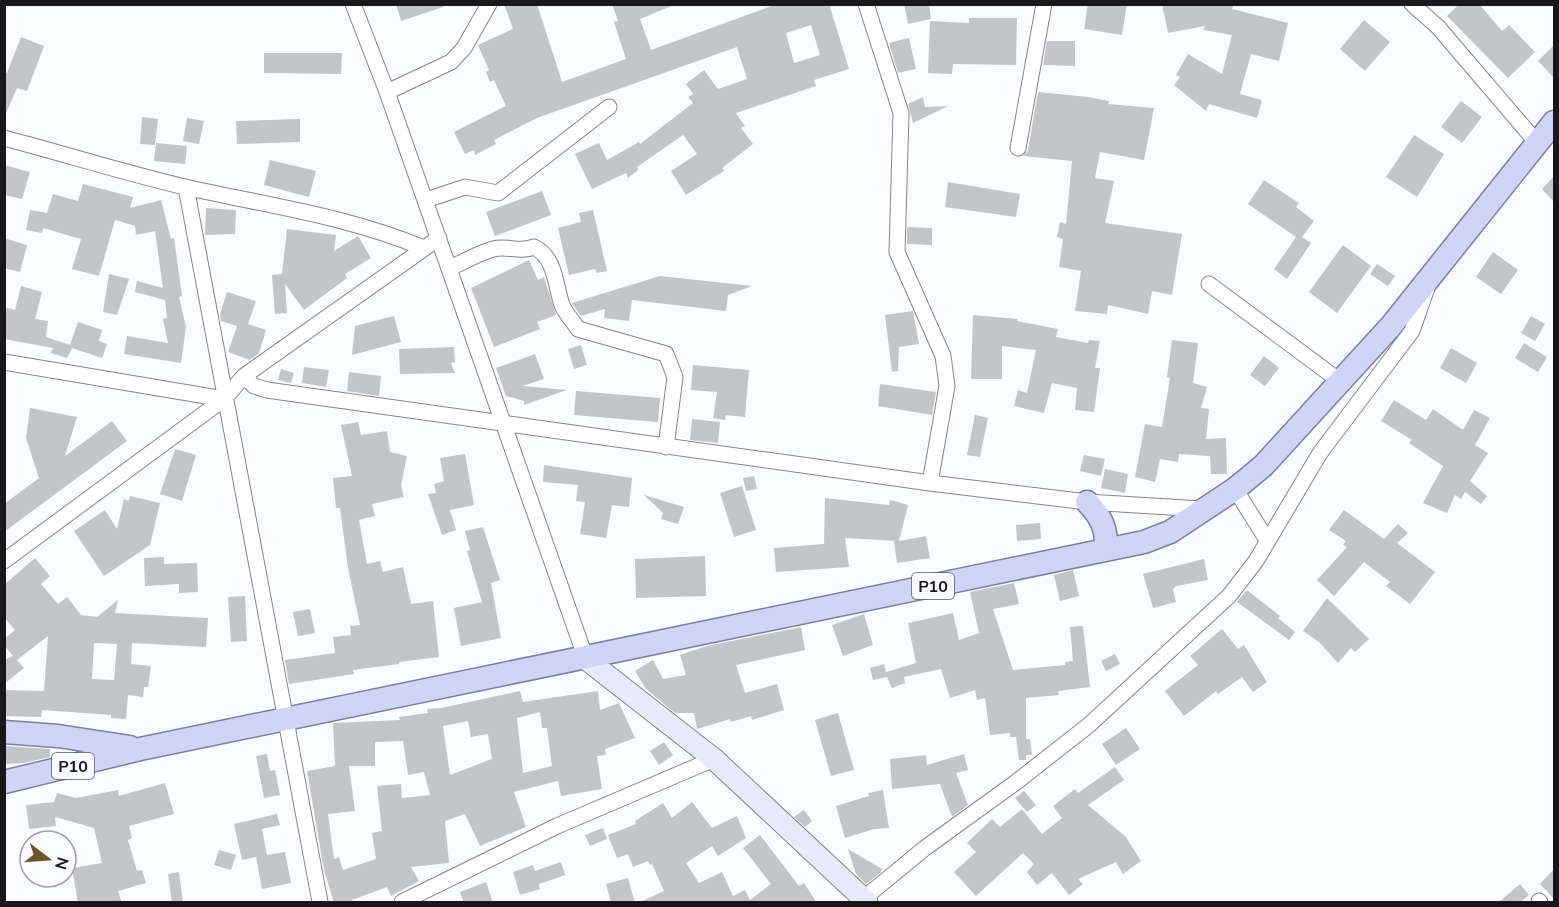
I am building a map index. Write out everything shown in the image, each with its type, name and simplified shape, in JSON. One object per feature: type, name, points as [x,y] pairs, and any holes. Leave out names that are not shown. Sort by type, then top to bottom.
[{"type":"main road","name":"P10","points":[[4,782],[140,749],[286,721],[1144,542],[1170,532],[1235,489],[1263,466],[1341,382],[1433,274],[1554,122]]},
{"type":"main road","points":[[1087,502],[1100,516],[1107,533],[1106,549]]},
{"type":"main road","points":[[586,659],[714,759],[865,901]]},
{"type":"main road","name":"P10","points":[[4,732],[58,736],[140,749]]},
{"type":"street","points":[[353,4],[426,200],[502,425],[586,659]]},
{"type":"street","points":[[387,92],[451,62],[464,48],[489,4]]},
{"type":"street","points":[[866,4],[901,112],[897,252],[943,356],[946,370],[947,386],[930,483]]},
{"type":"street","points":[[1018,148],[1044,4]]},
{"type":"street","points":[[1412,4],[1438,27],[1538,144]]},
{"type":"street","points":[[426,200],[465,187],[498,193],[609,106]]},
{"type":"street","points":[[4,138],[186,187],[376,228],[424,248]]},
{"type":"street","points":[[186,187],[320,903]]},
{"type":"street","points":[[4,561],[224,399],[244,376],[439,238]]},
{"type":"street","points":[[449,268],[493,249],[509,248],[522,252],[534,247],[542,251],[558,279],[562,305],[578,329],[666,354],[675,377],[666,447]]},
{"type":"street","points":[[865,901],[925,848],[1015,783],[1089,725],[1229,596],[1245,577],[1320,453],[1412,331],[1433,274]]},
{"type":"street","points":[[1209,284],[1341,382]]},
{"type":"street","points":[[4,362],[224,399]]},
{"type":"street","points":[[244,376],[254,386],[267,390],[502,425],[1087,502],[1202,509]]},
{"type":"street","points":[[1235,489],[1268,540]]},
{"type":"street","points":[[402,903],[557,826],[714,759]]},
{"type":"building","points":[[396,4],[443,4],[443,7],[401,21]]},
{"type":"building","points":[[504,4],[537,4],[562,82],[626,59],[614,22],[618,21],[612,4],[676,4],[640,19],[651,50],[777,4],[829,4],[849,69],[814,80],[816,86],[736,113],[745,126],[741,128],[753,144],[722,168],[724,171],[686,195],[671,171],[697,154],[683,135],[637,167],[638,170],[628,178],[626,173],[592,189],[575,154],[599,143],[607,160],[639,142],[640,144],[693,103],[688,97],[693,94],[686,84],[704,70],[718,89],[747,79],[737,47],[537,118],[494,140],[496,144],[475,155],[474,150],[465,154],[454,132],[506,106],[494,80],[490,82],[486,72],[489,70],[478,45],[513,29]],"holes":[[[811,25],[820,55],[794,63],[786,33]]]},
{"type":"building","points":[[904,4],[929,4],[931,19],[908,24]]},
{"type":"building","points":[[1088,4],[1127,4],[1122,35],[1084,29]]},
{"type":"building","points":[[1162,4],[1226,4],[1233,6],[1232,9],[1288,23],[1279,61],[1251,54],[1240,94],[1262,100],[1257,118],[1209,104],[1206,111],[1174,85],[1180,77],[1176,75],[1188,54],[1222,74],[1232,35],[1203,30],[1205,26],[1168,33]]},
{"type":"building","points":[[1459,4],[1479,4],[1502,31],[1509,25],[1535,52],[1508,78],[1447,16]]},
{"type":"building","points":[[969,18],[1017,18],[1016,65],[953,64],[952,74],[928,73],[930,21],[969,23]]},
{"type":"building","points":[[1364,20],[1390,42],[1365,71],[1340,49]]},
{"type":"building","points":[[21,37],[44,46],[27,91],[17,88],[4,118],[4,72],[7,73]]},
{"type":"building","points":[[909,38],[916,69],[898,73],[889,43]]},
{"type":"building","points":[[1047,41],[1075,41],[1075,66],[1043,65]]},
{"type":"building","points":[[1554,45],[1554,78],[1538,61]]},
{"type":"building","points":[[264,53],[342,53],[341,74],[264,73]]},
{"type":"building","points":[[1038,92],[1088,97],[1109,101],[1108,104],[1154,108],[1144,160],[1100,152],[1095,178],[1114,181],[1105,223],[1182,234],[1172,295],[1152,291],[1148,314],[1108,305],[1107,314],[1075,311],[1081,271],[1059,267],[1063,239],[1057,237],[1060,222],[1066,224],[1072,161],[1023,156],[1028,150]]},
{"type":"building","points":[[923,97],[925,107],[948,106],[913,123],[908,104]]},
{"type":"building","points":[[1461,101],[1482,117],[1462,143],[1441,127]]},
{"type":"building","points":[[142,117],[158,119],[155,145],[140,144]]},
{"type":"building","points":[[187,118],[204,121],[199,144],[183,141]]},
{"type":"building","points":[[300,119],[300,142],[237,144],[236,121]]},
{"type":"building","points":[[1414,135],[1444,154],[1417,197],[1386,177]]},
{"type":"building","points":[[156,143],[187,146],[185,164],[154,161]]},
{"type":"building","points":[[270,160],[316,171],[309,197],[264,185]]},
{"type":"building","points":[[4,165],[30,172],[22,199],[4,195]]},
{"type":"building","points":[[1554,176],[1554,202],[1542,189]]},
{"type":"building","points":[[1264,180],[1299,203],[1296,207],[1314,221],[1302,237],[1311,243],[1287,279],[1274,269],[1296,237],[1248,204]]},
{"type":"building","points":[[948,182],[1020,194],[1016,217],[945,207]]},
{"type":"building","points":[[83,184],[133,197],[130,208],[161,200],[171,239],[174,238],[182,296],[179,297],[186,327],[181,363],[124,354],[127,336],[168,343],[163,319],[167,318],[165,300],[135,292],[137,281],[163,288],[155,231],[136,235],[135,226],[115,220],[99,276],[72,269],[81,239],[43,228],[42,233],[26,230],[30,210],[47,213],[53,194],[78,201]]},
{"type":"building","points":[[542,191],[551,215],[495,236],[486,212]]},
{"type":"building","points":[[206,208],[236,210],[235,234],[205,235]]},
{"type":"building","points":[[593,210],[607,271],[597,273],[595,269],[569,275],[558,228],[581,222],[579,213]]},
{"type":"building","points":[[907,227],[932,228],[932,245],[907,244]]},
{"type":"building","points":[[287,229],[336,235],[334,251],[358,236],[371,258],[345,274],[347,278],[304,310],[285,284],[287,313],[275,314],[272,275],[282,274]]},
{"type":"building","points":[[4,238],[27,245],[20,272],[4,268]]},
{"type":"building","points":[[1343,245],[1371,266],[1337,313],[1309,292]]},
{"type":"building","points":[[1493,252],[1518,270],[1501,294],[1476,277]]},
{"type":"building","points":[[529,260],[538,280],[544,277],[556,315],[537,322],[540,329],[494,347],[471,288]]},
{"type":"building","points":[[1377,264],[1395,276],[1388,286],[1370,274]]},
{"type":"building","points":[[109,274],[129,279],[117,315],[103,312]]},
{"type":"building","points":[[660,276],[752,286],[728,295],[726,311],[632,300],[629,321],[604,318],[605,309],[581,316],[572,303]]},
{"type":"building","points":[[21,286],[42,292],[35,319],[48,321],[46,337],[70,345],[78,322],[102,330],[99,341],[107,344],[102,358],[72,348],[67,358],[51,353],[53,348],[4,339],[4,307],[15,310]]},
{"type":"building","points":[[227,292],[256,301],[248,324],[266,330],[259,353],[250,360],[228,352],[237,326],[221,321],[220,314]]},
{"type":"building","points":[[913,311],[919,344],[899,347],[898,371],[892,372],[885,315]]},
{"type":"building","points":[[973,315],[1017,319],[1017,321],[1058,329],[1056,337],[1088,343],[1089,340],[1100,341],[1095,368],[1100,368],[1094,412],[1075,410],[1077,388],[1052,383],[1044,413],[1014,406],[1018,390],[1027,393],[1036,350],[1002,346],[1002,379],[971,379]]},
{"type":"building","points":[[394,316],[401,342],[352,355],[355,326]]},
{"type":"building","points":[[1531,316],[1545,324],[1535,341],[1521,333]]},
{"type":"building","points":[[1172,340],[1198,343],[1193,383],[1207,387],[1201,408],[1209,409],[1206,439],[1226,438],[1227,474],[1211,474],[1210,456],[1179,454],[1178,462],[1160,459],[1155,482],[1135,477],[1145,424],[1162,427],[1170,378],[1167,377]]},
{"type":"building","points":[[1524,343],[1547,357],[1538,372],[1515,358]]},
{"type":"building","points":[[581,345],[587,365],[574,369],[568,349]]},
{"type":"building","points":[[454,347],[455,362],[451,363],[455,373],[400,374],[399,349]]},
{"type":"building","points":[[1451,348],[1477,363],[1466,383],[1440,368]]},
{"type":"building","points":[[535,354],[544,379],[522,386],[567,390],[524,405],[524,401],[506,396],[496,368]]},
{"type":"building","points":[[1264,356],[1279,368],[1265,386],[1250,375]]},
{"type":"building","points":[[693,365],[749,370],[745,417],[726,415],[725,420],[713,418],[717,392],[691,390]]},
{"type":"building","points":[[304,367],[329,370],[326,387],[302,383]]},
{"type":"building","points":[[281,369],[294,373],[291,383],[278,380]]},
{"type":"building","points":[[349,372],[381,376],[379,396],[347,391]]},
{"type":"building","points":[[880,384],[936,392],[932,415],[878,406]]},
{"type":"building","points":[[576,391],[660,398],[658,422],[574,415]]},
{"type":"building","points":[[1394,400],[1426,420],[1433,409],[1463,430],[1474,410],[1490,418],[1475,445],[1488,453],[1470,481],[1487,496],[1481,504],[1465,492],[1461,499],[1455,495],[1447,513],[1423,503],[1443,466],[1409,443],[1412,440],[1381,421]]},
{"type":"building","points":[[30,408],[77,417],[65,456],[112,421],[127,441],[4,532],[4,504],[39,478],[26,438]]},
{"type":"building","points":[[975,415],[988,418],[980,457],[967,455]]},
{"type":"building","points":[[692,419],[720,422],[718,443],[690,440]]},
{"type":"building","points":[[358,422],[361,435],[387,431],[390,452],[407,456],[401,485],[404,497],[372,504],[375,516],[359,520],[367,564],[380,561],[383,572],[403,567],[411,604],[433,601],[439,657],[353,670],[354,674],[289,684],[285,660],[335,653],[333,637],[351,635],[350,626],[360,625],[348,568],[340,508],[336,508],[333,478],[352,476],[341,425]]},
{"type":"building","points":[[175,449],[196,455],[182,501],[160,494]]},
{"type":"building","points":[[465,454],[474,505],[450,510],[456,530],[442,535],[428,494],[436,493],[434,484],[444,481],[440,458]]},
{"type":"building","points":[[1084,455],[1105,459],[1101,476],[1080,471]]},
{"type":"building","points":[[544,465],[632,478],[629,507],[612,505],[606,538],[580,534],[585,502],[576,501],[578,485],[543,482]]},
{"type":"building","points":[[1105,469],[1128,474],[1125,493],[1101,488]]},
{"type":"building","points":[[754,476],[757,489],[746,491],[743,478]]},
{"type":"building","points":[[742,486],[756,530],[734,537],[720,493]]},
{"type":"building","points":[[644,495],[684,507],[678,524],[661,519],[663,513]]},
{"type":"building","points":[[130,496],[160,503],[150,545],[104,576],[74,531],[105,510],[117,529],[124,499],[129,501]]},
{"type":"building","points":[[825,498],[889,505],[890,500],[908,505],[899,541],[926,536],[930,558],[897,563],[894,541],[897,541],[845,538],[849,567],[776,572],[774,548],[824,544]]},
{"type":"building","points":[[1344,510],[1384,539],[1398,524],[1408,533],[1397,543],[1435,572],[1410,604],[1386,586],[1390,582],[1364,562],[1334,596],[1317,580],[1347,547],[1343,545],[1346,541],[1329,530]]},
{"type":"building","points":[[1040,523],[1041,539],[1017,541],[1016,525]]},
{"type":"building","points":[[483,527],[500,580],[491,583],[501,638],[461,646],[454,608],[482,602],[467,551],[470,550],[465,531]]},
{"type":"building","points":[[705,556],[706,596],[636,598],[635,559]]},
{"type":"building","points":[[164,557],[164,564],[197,563],[198,592],[179,593],[179,584],[145,586],[144,558]]},
{"type":"building","points":[[35,558],[50,576],[41,584],[58,604],[67,597],[81,615],[97,617],[118,600],[115,613],[208,618],[206,647],[132,643],[131,664],[151,666],[148,687],[144,687],[143,697],[128,695],[126,719],[111,718],[111,715],[42,710],[41,717],[4,716],[4,690],[44,691],[48,636],[17,660],[24,668],[4,684],[4,660],[13,656],[4,645],[4,639],[15,630],[4,617],[4,585]],"holes":[[[94,643],[117,644],[114,680],[92,679]]]},
{"type":"building","points":[[1204,559],[1208,580],[1176,586],[1173,589],[1176,602],[1153,608],[1143,574]]},
{"type":"building","points":[[1073,570],[1079,596],[1060,601],[1054,575]]},
{"type":"building","points":[[1014,583],[1019,604],[993,609],[1013,670],[1065,665],[1065,662],[1073,661],[1070,627],[1083,626],[1090,687],[1058,691],[1059,695],[1026,698],[1026,739],[1030,739],[1032,755],[1026,755],[1026,760],[1019,760],[1016,737],[1010,737],[1010,733],[990,735],[985,698],[977,700],[975,690],[950,698],[941,669],[904,677],[905,683],[892,688],[887,677],[873,680],[870,668],[884,664],[886,672],[916,663],[908,623],[953,613],[959,640],[979,633],[970,592]]},
{"type":"building","points":[[1247,590],[1280,616],[1278,618],[1295,632],[1289,640],[1237,602]]},
{"type":"building","points":[[245,596],[247,641],[231,642],[228,597]]},
{"type":"building","points":[[1327,598],[1369,639],[1355,652],[1351,648],[1338,663],[1319,642],[1303,631]]},
{"type":"building","points":[[310,609],[315,633],[298,636],[293,612]]},
{"type":"building","points":[[864,614],[873,645],[843,656],[832,625]]},
{"type":"building","points":[[801,627],[805,650],[736,665],[745,693],[777,684],[784,710],[752,720],[751,716],[731,722],[730,719],[697,729],[694,713],[675,713],[646,689],[635,671],[653,660],[663,679],[686,675],[680,655],[707,646]]},
{"type":"building","points":[[1222,629],[1238,649],[1244,645],[1267,682],[1253,692],[1242,677],[1218,694],[1216,691],[1184,716],[1165,691],[1198,665],[1190,656]]},
{"type":"building","points":[[1115,654],[1120,664],[1106,671],[1101,661]]},
{"type":"building","points":[[520,691],[523,702],[598,691],[600,710],[619,703],[635,738],[605,749],[606,755],[597,756],[602,789],[561,796],[558,781],[514,792],[526,827],[480,846],[465,814],[445,821],[449,863],[411,867],[419,881],[391,896],[387,887],[352,900],[353,903],[334,903],[324,870],[307,771],[335,766],[333,723],[400,720],[399,717],[428,713],[427,709]],"holes":[[[540,712],[542,728],[547,728],[552,766],[523,773],[517,718]],[[468,721],[471,737],[488,734],[492,759],[450,775],[443,726]],[[403,741],[408,775],[424,772],[430,795],[402,798],[401,784],[377,786],[382,831],[372,833],[376,859],[343,870],[339,857],[334,859],[328,814],[355,811],[349,766],[375,766],[375,742]]]},
{"type":"building","points":[[838,713],[854,770],[831,776],[815,720]]},
{"type":"building","points":[[1126,728],[1140,749],[1116,765],[1102,744]]},
{"type":"building","points":[[664,742],[673,755],[659,765],[650,751]]},
{"type":"building","points":[[4,746],[50,749],[50,757],[24,763],[4,764]]},
{"type":"building","points":[[267,754],[270,771],[275,770],[280,795],[264,798],[256,756]]},
{"type":"building","points":[[964,754],[968,770],[956,773],[968,805],[952,817],[940,784],[892,789],[890,759],[926,755],[927,765]]},
{"type":"building","points":[[1115,767],[1124,780],[1088,805],[1126,837],[1141,861],[1123,874],[1116,862],[1078,879],[1083,884],[1069,895],[1052,873],[1037,885],[1027,872],[1034,864],[1023,853],[976,896],[954,872],[976,852],[967,843],[992,819],[1000,827],[1022,809],[1042,834],[1062,818],[1053,806],[1075,789],[1078,793]]},
{"type":"building","points":[[165,783],[174,814],[129,826],[132,838],[128,840],[137,871],[142,870],[146,883],[118,891],[122,903],[78,903],[76,889],[78,889],[78,867],[102,863],[94,828],[55,817],[56,826],[29,829],[26,805],[54,802],[57,793],[76,798],[118,790],[119,796]]},
{"type":"building","points":[[883,790],[889,828],[874,829],[845,838],[836,806],[869,796],[868,793]]},
{"type":"building","points":[[1024,791],[1036,805],[1027,812],[1015,798]]},
{"type":"building","points":[[692,802],[712,828],[737,816],[746,838],[718,856],[712,846],[686,863],[699,883],[722,872],[733,896],[745,890],[750,900],[771,884],[743,848],[760,835],[799,886],[804,883],[817,903],[638,903],[664,891],[652,864],[650,865],[648,861],[633,867],[628,854],[617,858],[608,835],[636,824],[635,821],[663,803],[672,818]]},
{"type":"building","points":[[804,810],[812,821],[805,827],[794,817]]},
{"type":"building","points":[[277,814],[280,825],[262,829],[267,855],[285,852],[291,883],[262,889],[256,857],[242,860],[234,824]]},
{"type":"building","points":[[603,828],[607,839],[590,846],[585,835]]},
{"type":"building","points":[[848,849],[882,869],[881,872],[866,884],[856,874]]},
{"type":"building","points":[[219,850],[236,855],[231,870],[214,865]]},
{"type":"building","points":[[561,862],[565,875],[539,884],[540,889],[520,895],[513,872],[533,865],[535,871]]},
{"type":"building","points":[[1554,869],[1554,899],[1540,884]]},
{"type":"building","points":[[179,872],[183,903],[172,903],[168,874]]},
{"type":"building","points":[[628,878],[635,903],[611,903],[606,884]]},
{"type":"building","points":[[486,882],[493,903],[464,903],[460,892]]},
{"type":"building","points":[[1520,884],[1529,895],[1519,903],[1498,903]]}]
